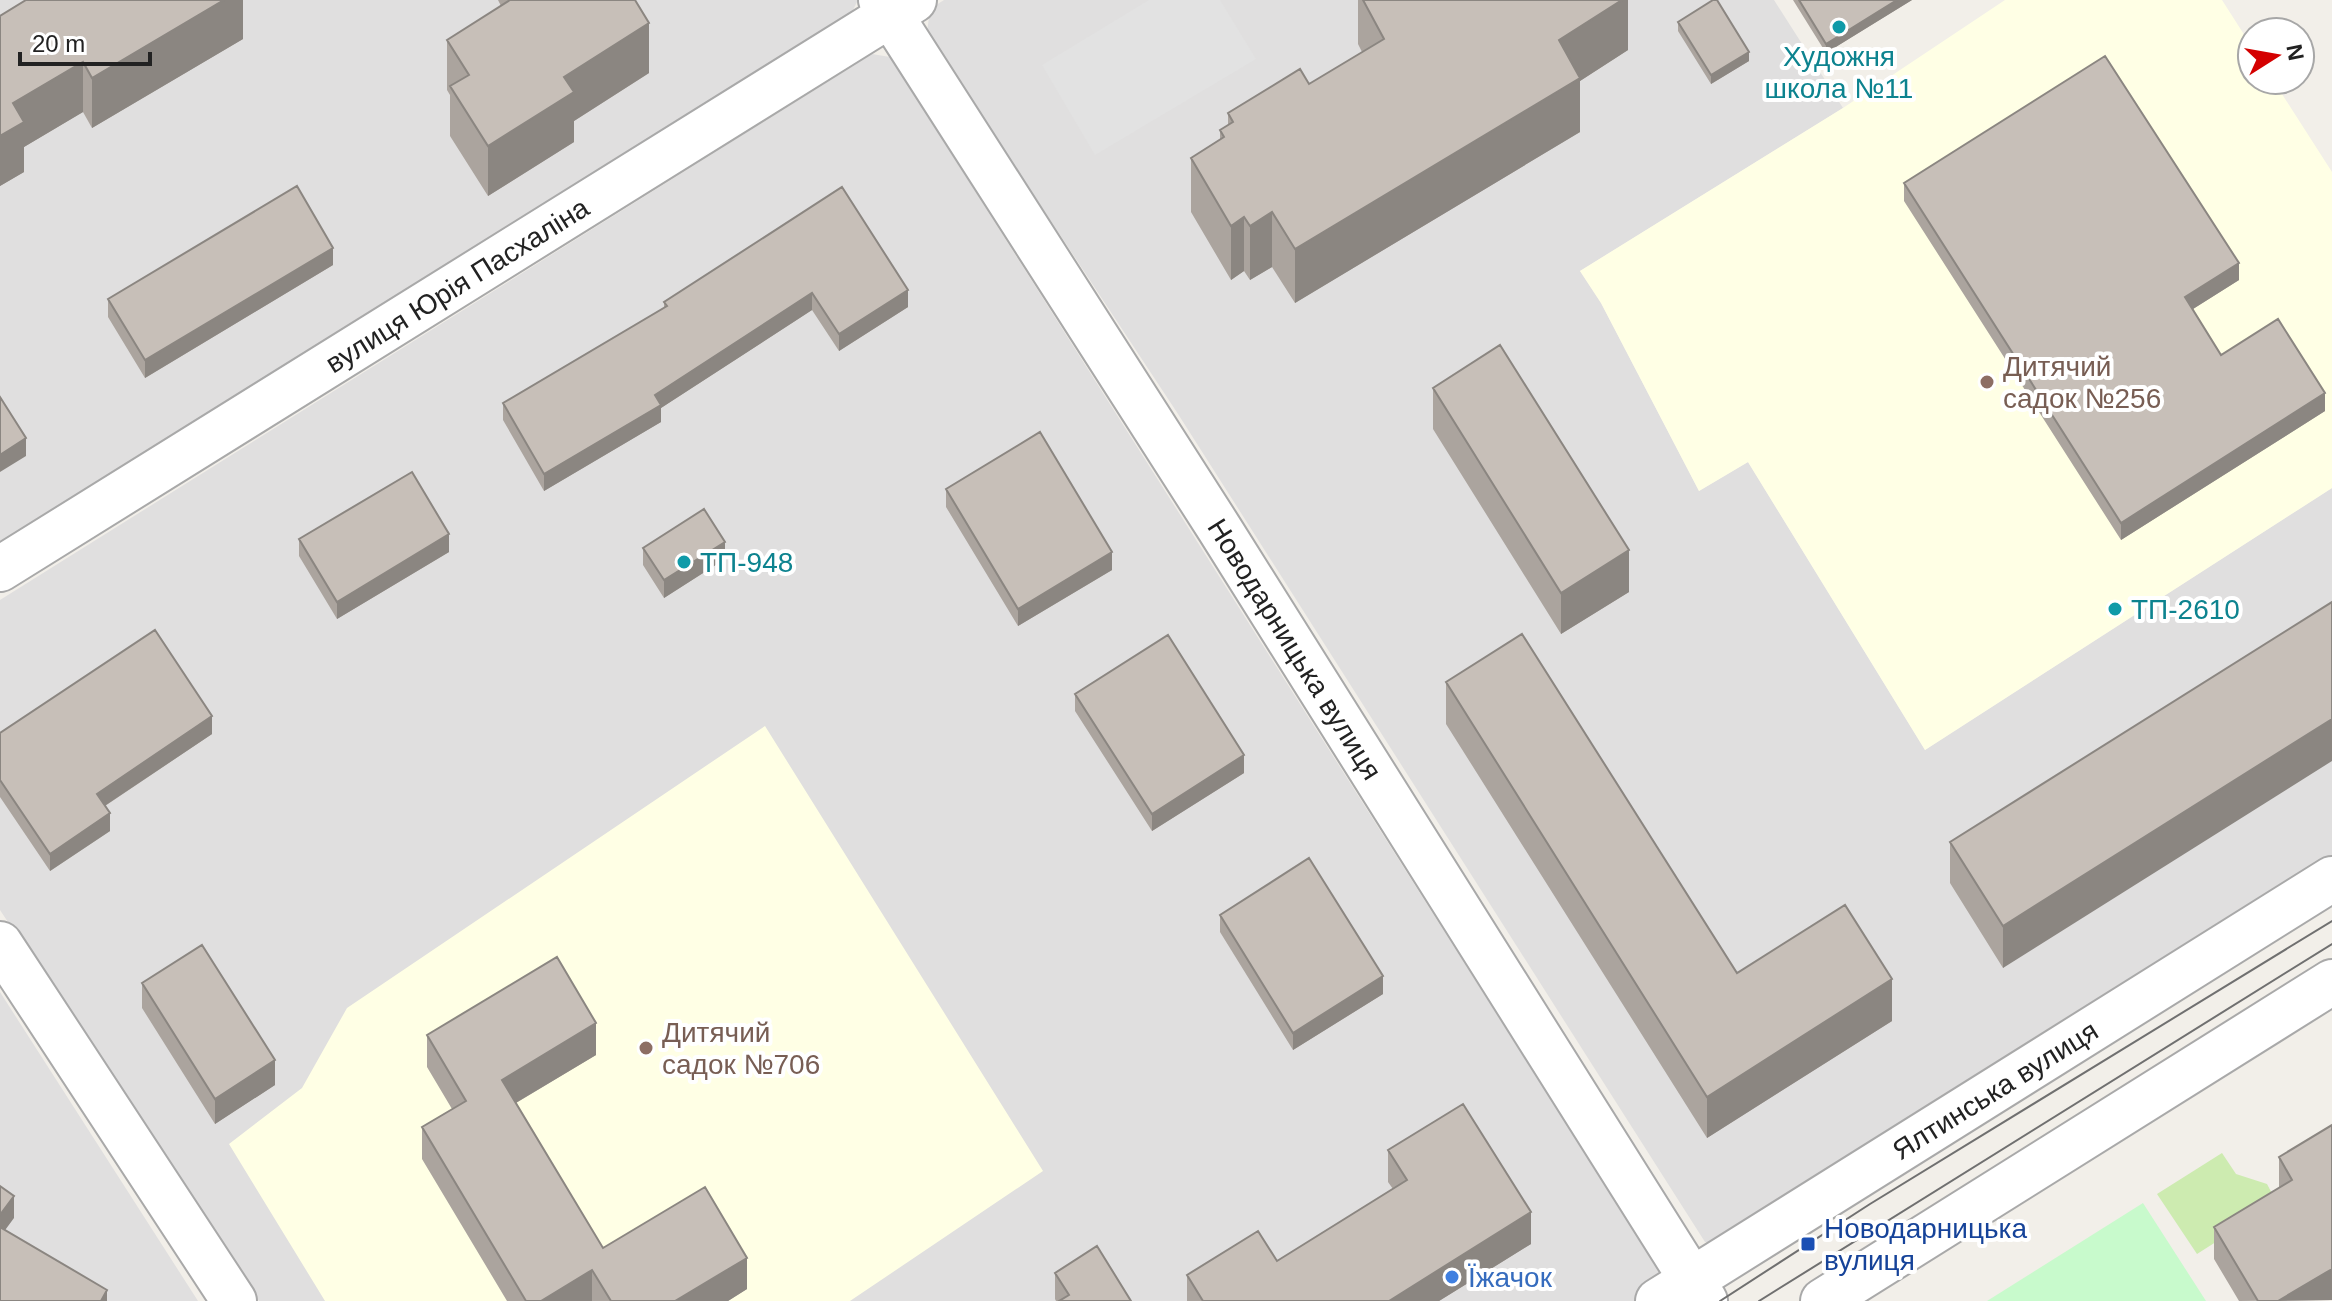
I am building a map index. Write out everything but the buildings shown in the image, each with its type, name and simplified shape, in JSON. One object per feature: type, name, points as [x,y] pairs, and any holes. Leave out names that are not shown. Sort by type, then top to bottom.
[{"type":"street","name":"вулиця Юрія Пасхаліна","points":[[0,569],[895,5]]},
{"type":"street","name":"Новодарницька вулиця","points":[[895,5],[1251,580],[1685,1294]]},
{"type":"street","name":"Ялтинська вулиця","points":[[1685,1294],[2332,879]]},
{"type":"street","points":[[0,944],[234,1301]]},
{"type":"street","points":[[1823,1301],[2332,982]]},
{"type":"shaded area","points":[[0,0],[858,0],[849,18],[0,545]]},
{"type":"shaded area","points":[[944,0],[1774,0],[1843,108],[1580,271],[1601,303],[1699,491],[1748,462],[1925,750],[2332,488],[2332,857],[1729,1243],[1705,1242],[1178,414],[927,33],[930,9]]},
{"type":"shaded area","points":[[1149,0],[1220,0],[1256,59],[1095,155],[1042,65]]},
{"type":"shaded area","name":"Дитячий садок №256","points":[[2005,0],[2222,0],[2236,22],[2236,96],[2283,96],[2332,172],[2332,488],[1925,750],[1748,462],[1699,491],[1601,303],[1580,271],[1843,108]]},
{"type":"shaded area","points":[[872,54],[890,57],[1662,1275],[1639,1301],[259,1301],[0,910],[0,600]]},
{"type":"shaded area","name":"Дитячий садок №706","points":[[765,726],[1043,1171],[850,1301],[325,1301],[229,1144],[302,1088],[347,1008]]},
{"type":"shaded area","points":[[0,992],[198,1301],[0,1301]]},
{"type":"green space","points":[[2222,1153],[2236,1174],[2267,1184],[2277,1203],[2197,1254],[2157,1194]]},
{"type":"green space","points":[[2143,1203],[2206,1301],[1987,1301]]},
{"type":"tram line","points":[[1720,1301],[1870,1204],[2332,921]]},
{"type":"tram line","points":[[1759,1301],[2332,944]]},
{"type":"place","name":"Художня школа №11","points":[[1839,27]]},
{"type":"place","name":"Дитячий садок №256","points":[[1987,382]]},
{"type":"place","name":"ТП-948","points":[[684,562]]},
{"type":"place","name":"ТП-2610","points":[[2115,609]]},
{"type":"place","name":"Дитячий садок №706","points":[[646,1048]]},
{"type":"place","name":"Новодарницька вулиця","points":[[1808,1244]]},
{"type":"place","name":"Їжачок","points":[[1452,1277]]}]
